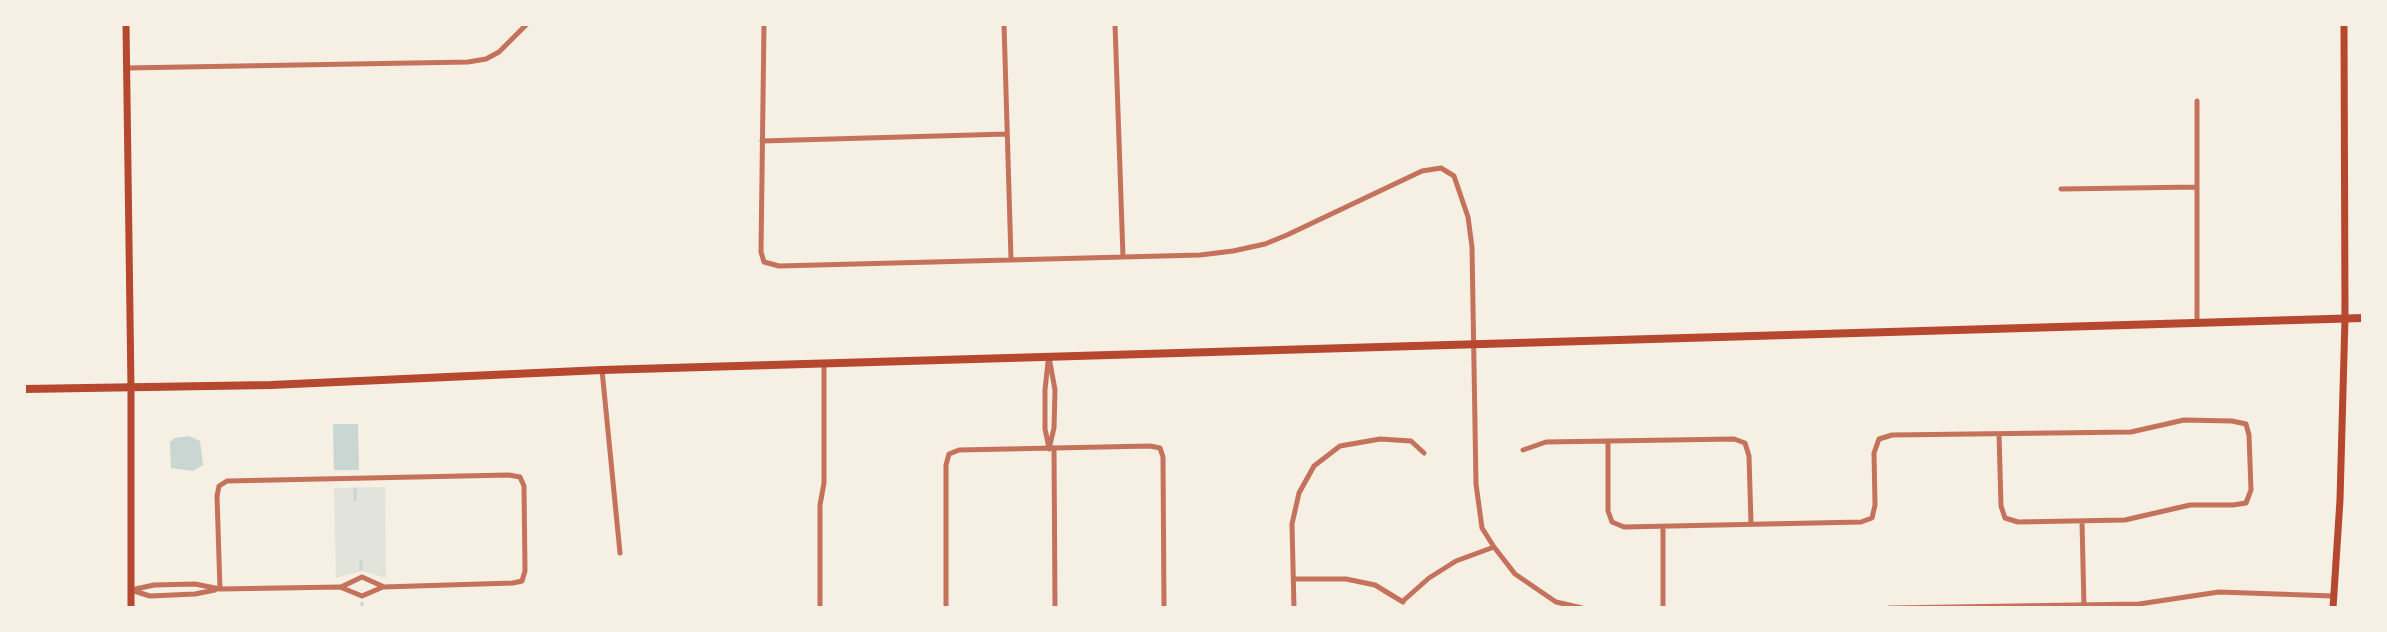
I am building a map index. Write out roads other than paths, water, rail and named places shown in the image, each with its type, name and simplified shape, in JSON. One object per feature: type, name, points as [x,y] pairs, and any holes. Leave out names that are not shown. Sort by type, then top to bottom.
[{"type":"main road","points":[[126,24],[131,608]]},
{"type":"main road","points":[[2333,608],[2340,500],[2345,318],[2344,24]]},
{"type":"main road","points":[[24,389],[271,385],[602,370],[2363,318]]},
{"type":"street","points":[[126,68],[468,62],[486,59],[499,52],[527,24]]},
{"type":"street","points":[[764,24],[761,252],[764,262],[779,266],[1200,255],[1265,244],[1422,171],[1441,168],[1454,176],[1468,217],[1472,247],[1476,484],[1482,528],[1515,574],[1556,602],[1582,608]]},
{"type":"street","points":[[1004,24],[1011,259]]},
{"type":"street","points":[[1115,24],[1123,257]]},
{"type":"street","points":[[2197,101],[2197,322]]},
{"type":"street","points":[[762,141],[1007,134]]},
{"type":"street","points":[[2061,189],[2197,187]]},
{"type":"street","points":[[1049,357],[1045,418],[1052,448]]},
{"type":"street","points":[[1049,357],[1055,390],[1052,448],[1055,608]]},
{"type":"street","points":[[820,608],[824,363]]},
{"type":"street","points":[[602,370],[620,553]]},
{"type":"street","points":[[1045,418],[1055,418]]},
{"type":"street","points":[[1608,441],[1608,511],[1612,522],[1624,527],[1861,522],[1872,518],[1875,505],[1874,453],[1879,439],[1892,435],[2131,432],[2184,420],[2232,421],[2246,424],[2251,490],[2246,503],[2190,505],[2125,520],[2018,522],[2005,518],[2001,506],[1999,434]]},
{"type":"street","points":[[1294,608],[1292,524],[1299,493],[1314,466],[1340,446],[1380,439],[1411,441],[1424,453]]},
{"type":"street","points":[[1523,450],[1546,442],[1734,439],[1745,443],[1749,456],[1751,523]]},
{"type":"street","points":[[946,608],[946,465],[949,454],[959,450],[1150,446],[1160,448],[1163,457],[1164,608]]},
{"type":"street","points":[[131,590],[150,596],[186,595],[220,589],[340,587],[362,596],[383,587],[522,581],[525,571],[524,486],[520,477],[509,475],[227,481],[219,486],[217,496],[220,589]]},
{"type":"street","points":[[2082,521],[2084,606]]},
{"type":"street","points":[[1663,527],[1663,608]]},
{"type":"street","points":[[1294,579],[1346,579],[1375,585],[1405,605],[1429,578],[1456,561],[1494,547]]},
{"type":"street","points":[[340,587],[362,577],[383,587]]},
{"type":"street","points":[[185,584],[186,595]]},
{"type":"street","points":[[131,590],[185,584],[220,589]]},
{"type":"street","points":[[1889,608],[2139,604],[2219,592],[2333,596]]},
{"type":"waterway","points":[[355,489],[355,500]]},
{"type":"waterway","points":[[361,561],[361,569]]},
{"type":"waterway","points":[[362,603],[362,608]]}]
